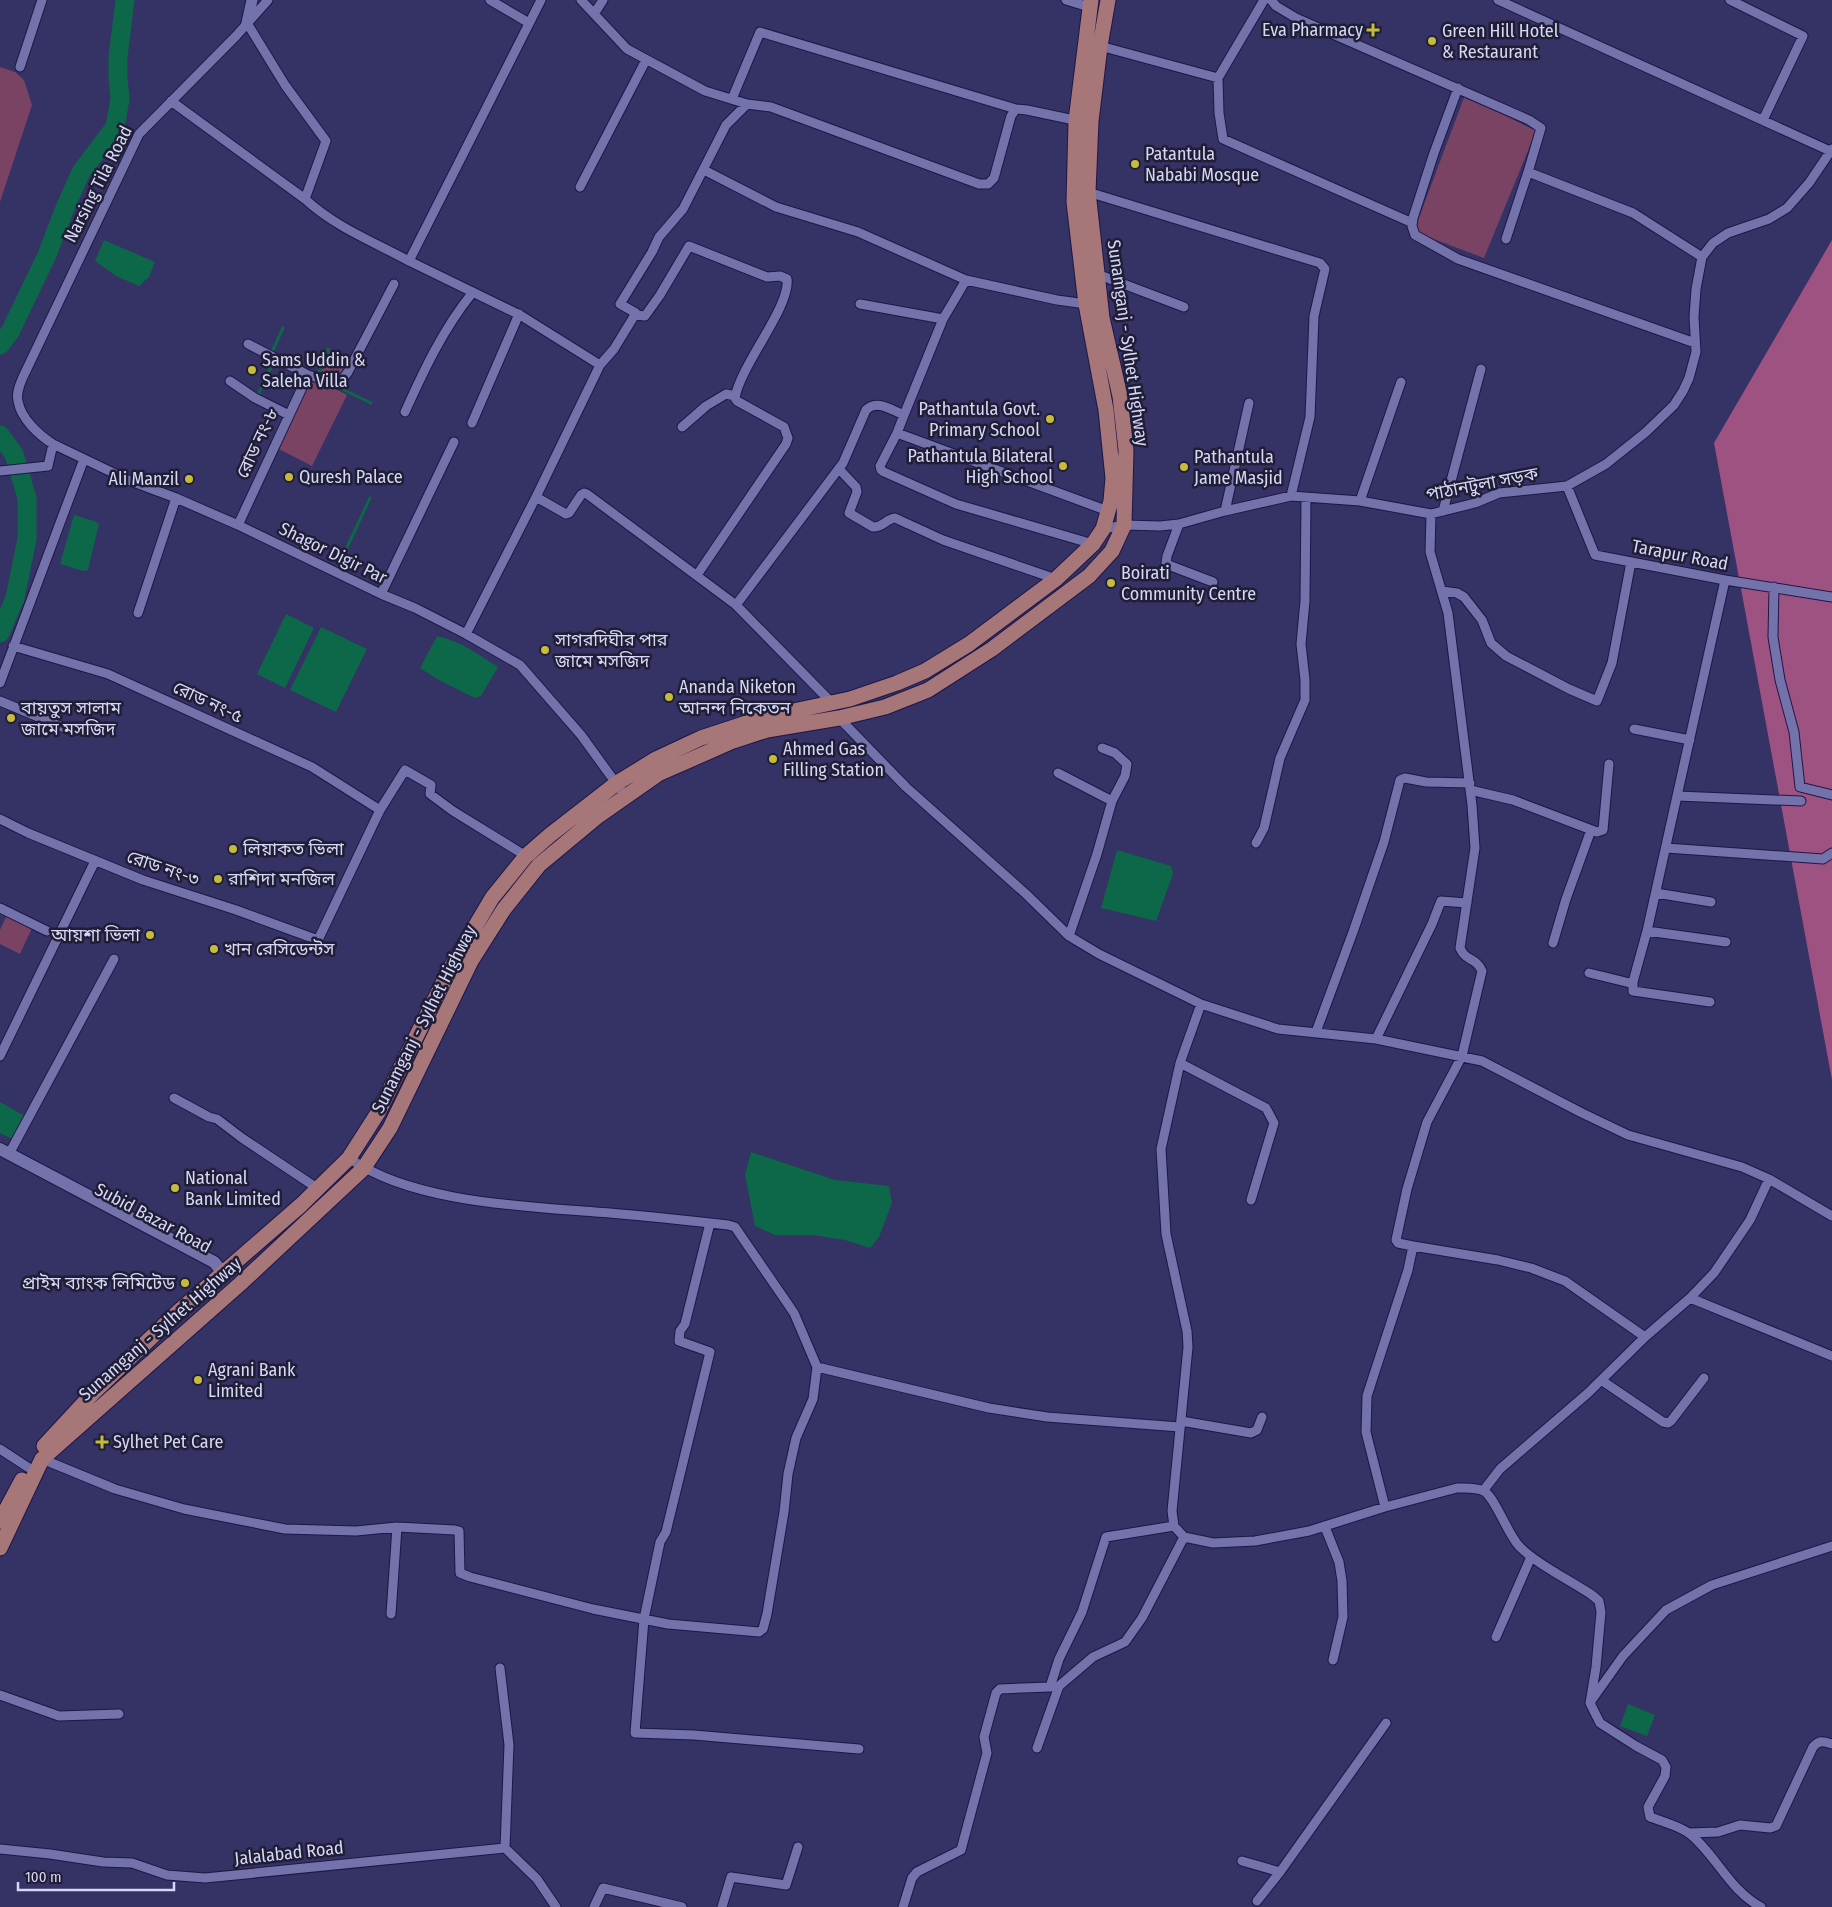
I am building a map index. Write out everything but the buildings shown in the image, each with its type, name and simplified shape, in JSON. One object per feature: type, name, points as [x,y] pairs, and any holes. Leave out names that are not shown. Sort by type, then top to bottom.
[{"type":"main road","name":"Sunamganj - Sylhet Highway","points":[[0,1520],[28,1468],[50,1438],[94,1392],[178,1312],[302,1206],[317,1188],[349,1158],[379,1111],[460,953],[492,898],[526,856],[563,824],[617,783],[656,759],[701,738],[765,718],[850,699],[926,671],[969,644],[1056,579],[1093,544],[1103,529],[1113,478],[1100,338],[1102,318],[1088,192],[1083,121],[1108,0]]},
{"type":"main road","name":"Sunamganj - Sylhet Highway","points":[[0,1548],[42,1459],[240,1284],[364,1169],[390,1128],[471,961],[504,909],[539,865],[598,816],[658,774],[733,741],[767,730],[839,718],[885,706],[928,690],[992,649],[1088,576],[1112,551],[1124,525],[1126,450],[1120,396],[1086,304],[1074,202],[1083,121],[1090,3]]},
{"type":"main road","name":"Subid Bazar Road","points":[[3,1153],[214,1262],[223,1273]]},
{"type":"street","points":[[20,67],[42,0]]},
{"type":"street","points":[[252,0],[247,23],[285,85],[326,140],[305,200]]},
{"type":"street","name":"Narsing Tila Road","points":[[19,389],[138,134],[268,0]]},
{"type":"street","points":[[490,0],[529,23]]},
{"type":"street","points":[[409,261],[540,0]]},
{"type":"street","points":[[581,0],[627,50],[705,91],[747,104],[771,107],[979,184],[988,184],[994,178],[1011,116],[1016,110]]},
{"type":"street","points":[[594,14],[603,0]]},
{"type":"street","points":[[1066,0],[1090,3]]},
{"type":"street","points":[[1264,0],[1218,78],[1219,113],[1223,138],[1408,221]]},
{"type":"street","points":[[1271,0],[1276,6],[1296,18],[1458,88],[1529,120],[1541,128],[1506,239]]},
{"type":"street","points":[[1498,0],[1831,150],[1810,183],[1788,208],[1769,219],[1728,233],[1713,243],[1702,257],[1633,213],[1528,172]]},
{"type":"street","points":[[1730,0],[1803,36],[1763,120]]},
{"type":"street","points":[[732,99],[760,32],[1016,110],[1027,110],[1083,121]]},
{"type":"street","points":[[1100,46],[1218,78]]},
{"type":"street","points":[[580,187],[646,60]]},
{"type":"street","points":[[1458,88],[1413,218],[1412,226],[1415,235],[1458,260],[1695,343]]},
{"type":"street","points":[[171,100],[315,209],[336,222],[409,261],[519,314],[600,365]]},
{"type":"street","points":[[635,315],[636,313],[620,304],[659,237],[683,210],[726,125],[747,104]]},
{"type":"street","points":[[704,170],[776,207],[858,232],[966,280],[1058,300],[1086,304]]},
{"type":"street","points":[[1088,192],[1320,263],[1325,269],[1314,316],[1310,417],[1291,496]]},
{"type":"street","points":[[635,315],[645,316],[660,296],[689,246],[767,277],[780,276],[787,279],[788,285],[776,315],[749,362],[735,396],[737,402],[784,427],[788,438],[762,482],[697,575]]},
{"type":"street","name":"পাঠানটুলা সড়ক","points":[[1103,529],[1124,525],[1179,524],[1291,496],[1360,501],[1431,514],[1475,503],[1499,493],[1567,486],[1606,464],[1646,432],[1674,404],[1683,391],[1689,378],[1696,352],[1696,298],[1702,257]]},
{"type":"street","points":[[1097,274],[1184,307]]},
{"type":"street","points":[[966,280],[943,319],[897,433],[880,466],[881,470],[956,504],[1093,544]]},
{"type":"street","points":[[248,344],[308,376],[339,384],[348,372],[394,284]]},
{"type":"street","points":[[404,412],[431,355],[455,313],[473,292]]},
{"type":"street","points":[[860,304],[943,319]]},
{"type":"street","points":[[472,423],[519,314]]},
{"type":"street","points":[[466,634],[536,498],[600,365],[614,349],[635,315]]},
{"type":"street","points":[[1443,511],[1481,369]]},
{"type":"street","name":"রোড নং-৮","points":[[238,525],[308,376]]},
{"type":"street","points":[[230,381],[255,398],[289,415]]},
{"type":"street","points":[[1360,501],[1401,382]]},
{"type":"street","name":"Shagor Digir Par","points":[[19,389],[17,399],[21,409],[42,437],[53,444],[128,480],[176,498],[238,525],[381,594],[415,608],[520,665],[581,735],[626,797]]},
{"type":"street","points":[[682,427],[706,406],[726,394],[735,396]]},
{"type":"street","points":[[1225,511],[1249,403]]},
{"type":"street","points":[[736,605],[839,470],[866,410],[871,405],[876,404],[904,414]]},
{"type":"street","points":[[897,433],[1108,510]]},
{"type":"street","points":[[381,594],[454,442]]},
{"type":"street","points":[[3,471],[48,466],[53,444]]},
{"type":"street","points":[[0,683],[84,459]]},
{"type":"street","points":[[839,470],[856,487],[857,492],[849,513],[873,528],[878,528],[890,519],[895,518],[943,540],[1056,579]]},
{"type":"street","name":"Tarapur Road","points":[[1567,486],[1595,555],[1725,580],[1832,597]]},
{"type":"street","points":[[536,498],[566,514],[569,513],[581,495],[587,494],[736,605],[833,703],[839,718],[906,787],[1026,894],[1069,936],[1099,954],[1201,1004],[1278,1029],[1376,1038],[1482,1061],[1529,1084],[1582,1114],[1628,1135],[1742,1168],[1770,1179],[1832,1216]]},
{"type":"street","points":[[138,613],[176,498]]},
{"type":"street","points":[[1256,843],[1264,828],[1274,794],[1280,758],[1305,700],[1301,644],[1306,601],[1306,498]]},
{"type":"street","points":[[1431,514],[1430,552],[1448,612],[1470,787],[1474,848],[1460,948],[1463,956],[1478,963],[1482,971],[1462,1056],[1427,1122],[1407,1189],[1396,1240],[1398,1243],[1531,1268],[1564,1281],[1644,1337]]},
{"type":"street","points":[[1179,524],[1166,563],[1213,582]]},
{"type":"street","points":[[1442,591],[1458,593],[1464,597],[1482,620],[1491,643],[1506,656],[1569,689],[1598,701],[1612,663],[1631,562]]},
{"type":"street","points":[[1710,1002],[1633,991],[1633,982],[1656,893],[1725,580]]},
{"type":"street","points":[[1774,587],[1772,637],[1780,680],[1794,732],[1800,787],[1832,795]]},
{"type":"street","name":"রোড নং-৫","points":[[13,646],[108,674],[312,766],[380,810]]},
{"type":"street","points":[[0,701],[67,729]]},
{"type":"street","points":[[1634,729],[1690,740]]},
{"type":"street","points":[[1069,936],[1097,854],[1112,801],[1125,776],[1127,764],[1116,753],[1102,748]]},
{"type":"street","points":[[1316,1032],[1384,842],[1400,780],[1405,778],[1470,787],[1513,800],[1597,832],[1603,830],[1609,764]]},
{"type":"street","points":[[380,810],[402,771],[407,770],[431,785],[430,794],[453,811],[526,856]]},
{"type":"street","points":[[1058,773],[1112,801]]},
{"type":"street","points":[[1677,796],[1801,801]]},
{"type":"street","name":"রোড নং-৩","points":[[0,819],[143,880],[236,910],[318,940],[380,810]]},
{"type":"street","points":[[1553,943],[1566,899],[1591,830]]},
{"type":"street","points":[[1666,848],[1823,859],[1832,853]]},
{"type":"street","points":[[0,1056],[95,861]]},
{"type":"street","points":[[1656,893],[1711,902]]},
{"type":"street","points":[[1376,1038],[1428,932],[1441,901],[1467,903]]},
{"type":"street","points":[[0,908],[47,932]]},
{"type":"street","points":[[1647,932],[1726,942]]},
{"type":"street","points":[[3,1153],[114,959]]},
{"type":"street","points":[[1589,974],[1630,983],[1633,982]]},
{"type":"street","points":[[1201,1004],[1180,1063],[1161,1149],[1166,1234],[1187,1331],[1188,1347],[1173,1496],[1174,1526],[1184,1537],[1213,1543],[1255,1541],[1325,1527],[1385,1507],[1457,1488],[1483,1491],[1491,1500],[1512,1539],[1531,1557],[1586,1590],[1599,1601],[1601,1612],[1596,1667],[1590,1703],[1600,1723],[1662,1760],[1666,1767],[1665,1776],[1648,1807],[1650,1817],[1689,1833],[1718,1832],[1740,1825],[1770,1828],[1776,1826],[1813,1747],[1822,1741],[1832,1744]]},
{"type":"street","points":[[1180,1063],[1266,1108],[1274,1122],[1251,1200]]},
{"type":"street","points":[[174,1098],[209,1117],[217,1119],[317,1188]]},
{"type":"street","points":[[42,1459],[115,1489],[184,1508],[285,1529],[356,1531],[397,1527],[459,1531],[460,1573],[470,1577],[593,1610],[668,1624],[760,1632],[763,1629],[783,1521],[788,1474],[796,1438],[813,1399],[817,1367],[794,1313],[735,1227],[728,1224],[464,1198],[404,1186],[364,1169],[349,1158]]},
{"type":"street","points":[[1483,1491],[1500,1469],[1601,1380],[1644,1337],[1690,1298],[1714,1272],[1750,1220],[1770,1179]]},
{"type":"street","points":[[710,1223],[684,1324],[680,1331],[679,1341],[710,1352],[666,1532],[660,1542],[644,1619],[635,1733],[694,1735],[859,1749]]},
{"type":"street","points":[[1385,1507],[1366,1432],[1367,1396],[1408,1270],[1413,1246]]},
{"type":"street","points":[[223,1273],[240,1284]]},
{"type":"street","points":[[1690,1298],[1832,1356]]},
{"type":"street","points":[[817,1367],[989,1408],[1047,1417],[1181,1424],[1251,1433],[1256,1430],[1262,1417]]},
{"type":"street","points":[[1601,1380],[1663,1422],[1668,1423],[1672,1421],[1704,1378]]},
{"type":"street","points":[[0,1449],[28,1468]]},
{"type":"street","points":[[1037,1748],[1054,1686],[1059,1659],[1082,1612],[1106,1537],[1174,1526]]},
{"type":"street","points":[[391,1614],[397,1527]]},
{"type":"street","points":[[1325,1527],[1339,1562],[1342,1581],[1344,1617],[1333,1660]]},
{"type":"street","points":[[903,1907],[912,1878],[917,1872],[961,1850],[988,1754],[984,1736],[997,1690],[1054,1686],[1093,1657],[1125,1642],[1142,1618],[1184,1537]]},
{"type":"street","points":[[1590,1703],[1623,1656],[1666,1610],[1712,1585],[1832,1544]]},
{"type":"street","points":[[1496,1637],[1531,1557]]},
{"type":"street","points":[[500,1668],[509,1745],[505,1848],[537,1879],[556,1907]]},
{"type":"street","points":[[0,1695],[59,1716],[120,1714]]},
{"type":"street","points":[[1258,1901],[1386,1723]]},
{"type":"street","points":[[1689,1833],[1732,1882],[1748,1898],[1761,1907]]},
{"type":"street","points":[[722,1907],[731,1877],[786,1885],[798,1847]]},
{"type":"street","name":"Jalalabad Road","points":[[0,1849],[9,1852],[50,1854],[103,1862],[132,1863],[167,1875],[205,1878],[505,1848]]},
{"type":"street","points":[[1242,1861],[1280,1872]]},
{"type":"street","points":[[594,1907],[602,1888],[682,1907]]},
{"type":"shaded area","points":[[0,67],[15,72],[24,80],[32,105],[0,202]]},
{"type":"shaded area","points":[[1465,95],[1536,131],[1484,258],[1423,235],[1417,230],[1417,223]]},
{"type":"shaded area","points":[[104,240],[155,262],[149,277],[139,286],[116,276],[95,261]]},
{"type":"shaded area","points":[[1832,240],[1832,1080],[1714,443]]},
{"type":"shaded area","points":[[330,349],[350,359],[339,380],[321,372]]},
{"type":"shaded area","points":[[319,380],[347,395],[312,466],[277,448],[305,386]]},
{"type":"shaded area","points":[[74,515],[99,524],[88,570],[83,571],[60,564]]},
{"type":"shaded area","points":[[286,614],[314,628],[285,688],[257,674]]},
{"type":"shaded area","points":[[321,627],[367,649],[336,712],[290,690]]},
{"type":"shaded area","points":[[437,636],[461,645],[498,667],[481,696],[475,698],[437,679],[420,668]]},
{"type":"shaded area","points":[[1117,850],[1171,866],[1173,874],[1156,921],[1101,908]]},
{"type":"shaded area","points":[[7,915],[32,928],[20,954],[0,944],[0,930]]},
{"type":"shaded area","points":[[0,1102],[25,1116],[12,1139],[0,1133]]},
{"type":"shaded area","points":[[751,1152],[835,1180],[889,1186],[892,1203],[879,1237],[870,1248],[845,1240],[813,1235],[775,1235],[755,1226],[745,1175]]},
{"type":"shaded area","points":[[1628,1704],[1655,1715],[1647,1736],[1620,1726]]},
{"type":"waterway","points":[[0,345],[10,332],[47,255],[81,172],[115,127],[120,99],[118,57],[125,0]]},
{"type":"waterway","points":[[271,354],[283,328]]},
{"type":"waterway","points":[[318,374],[328,349]]},
{"type":"waterway","points":[[257,397],[273,363]]},
{"type":"waterway","points":[[344,390],[371,403]]},
{"type":"waterway","points":[[0,435],[14,454],[27,498],[27,539],[15,598],[0,633]]},
{"type":"waterway","points":[[336,571],[370,498]]},
{"type":"place","name":"Eva Pharmacy","points":[[1373,30]]},
{"type":"place","name":"Green Hill Hotel & Restaurant","points":[[1432,41]]},
{"type":"place","name":"Patantula Nababi Mosque","points":[[1135,164]]},
{"type":"place","name":"Sams Uddin & Saleha Villa","points":[[252,370]]},
{"type":"place","name":"Pathantula Govt. Primary School","points":[[1050,419]]},
{"type":"place","name":"Pathantula Bilateral High School","points":[[1063,466]]},
{"type":"place","name":"Pathantula Jame Masjid","points":[[1184,467]]},
{"type":"place","name":"Quresh Palace","points":[[289,477]]},
{"type":"place","name":"Ali Manzil","points":[[189,479]]},
{"type":"place","name":"Boirati Community Centre","points":[[1111,583]]},
{"type":"place","name":"সাগরদিঘীর পার জামে মসজিদ","points":[[545,650]]},
{"type":"place","name":"Ananda Niketon আনন্দ নিকেতন","points":[[669,697]]},
{"type":"place","name":"বায়তুস সালাম জামে মসজিদ","points":[[11,718]]},
{"type":"place","name":"Ahmed Gas Filling Station","points":[[773,759]]},
{"type":"place","name":"লিয়াকত ভিলা","points":[[233,849]]},
{"type":"place","name":"রাশিদা মনজিল","points":[[218,879]]},
{"type":"place","name":"আয়শা ভিলা","points":[[150,935]]},
{"type":"place","name":"খান রেসিডেন্টস","points":[[214,949]]},
{"type":"place","name":"National Bank Limited","points":[[175,1188]]},
{"type":"place","name":"প্রাইম ব্যাংক লিমিটেড","points":[[185,1283]]},
{"type":"place","name":"Agrani Bank Limited","points":[[198,1380]]},
{"type":"place","name":"Sylhet Pet Care","points":[[102,1442]]}]
